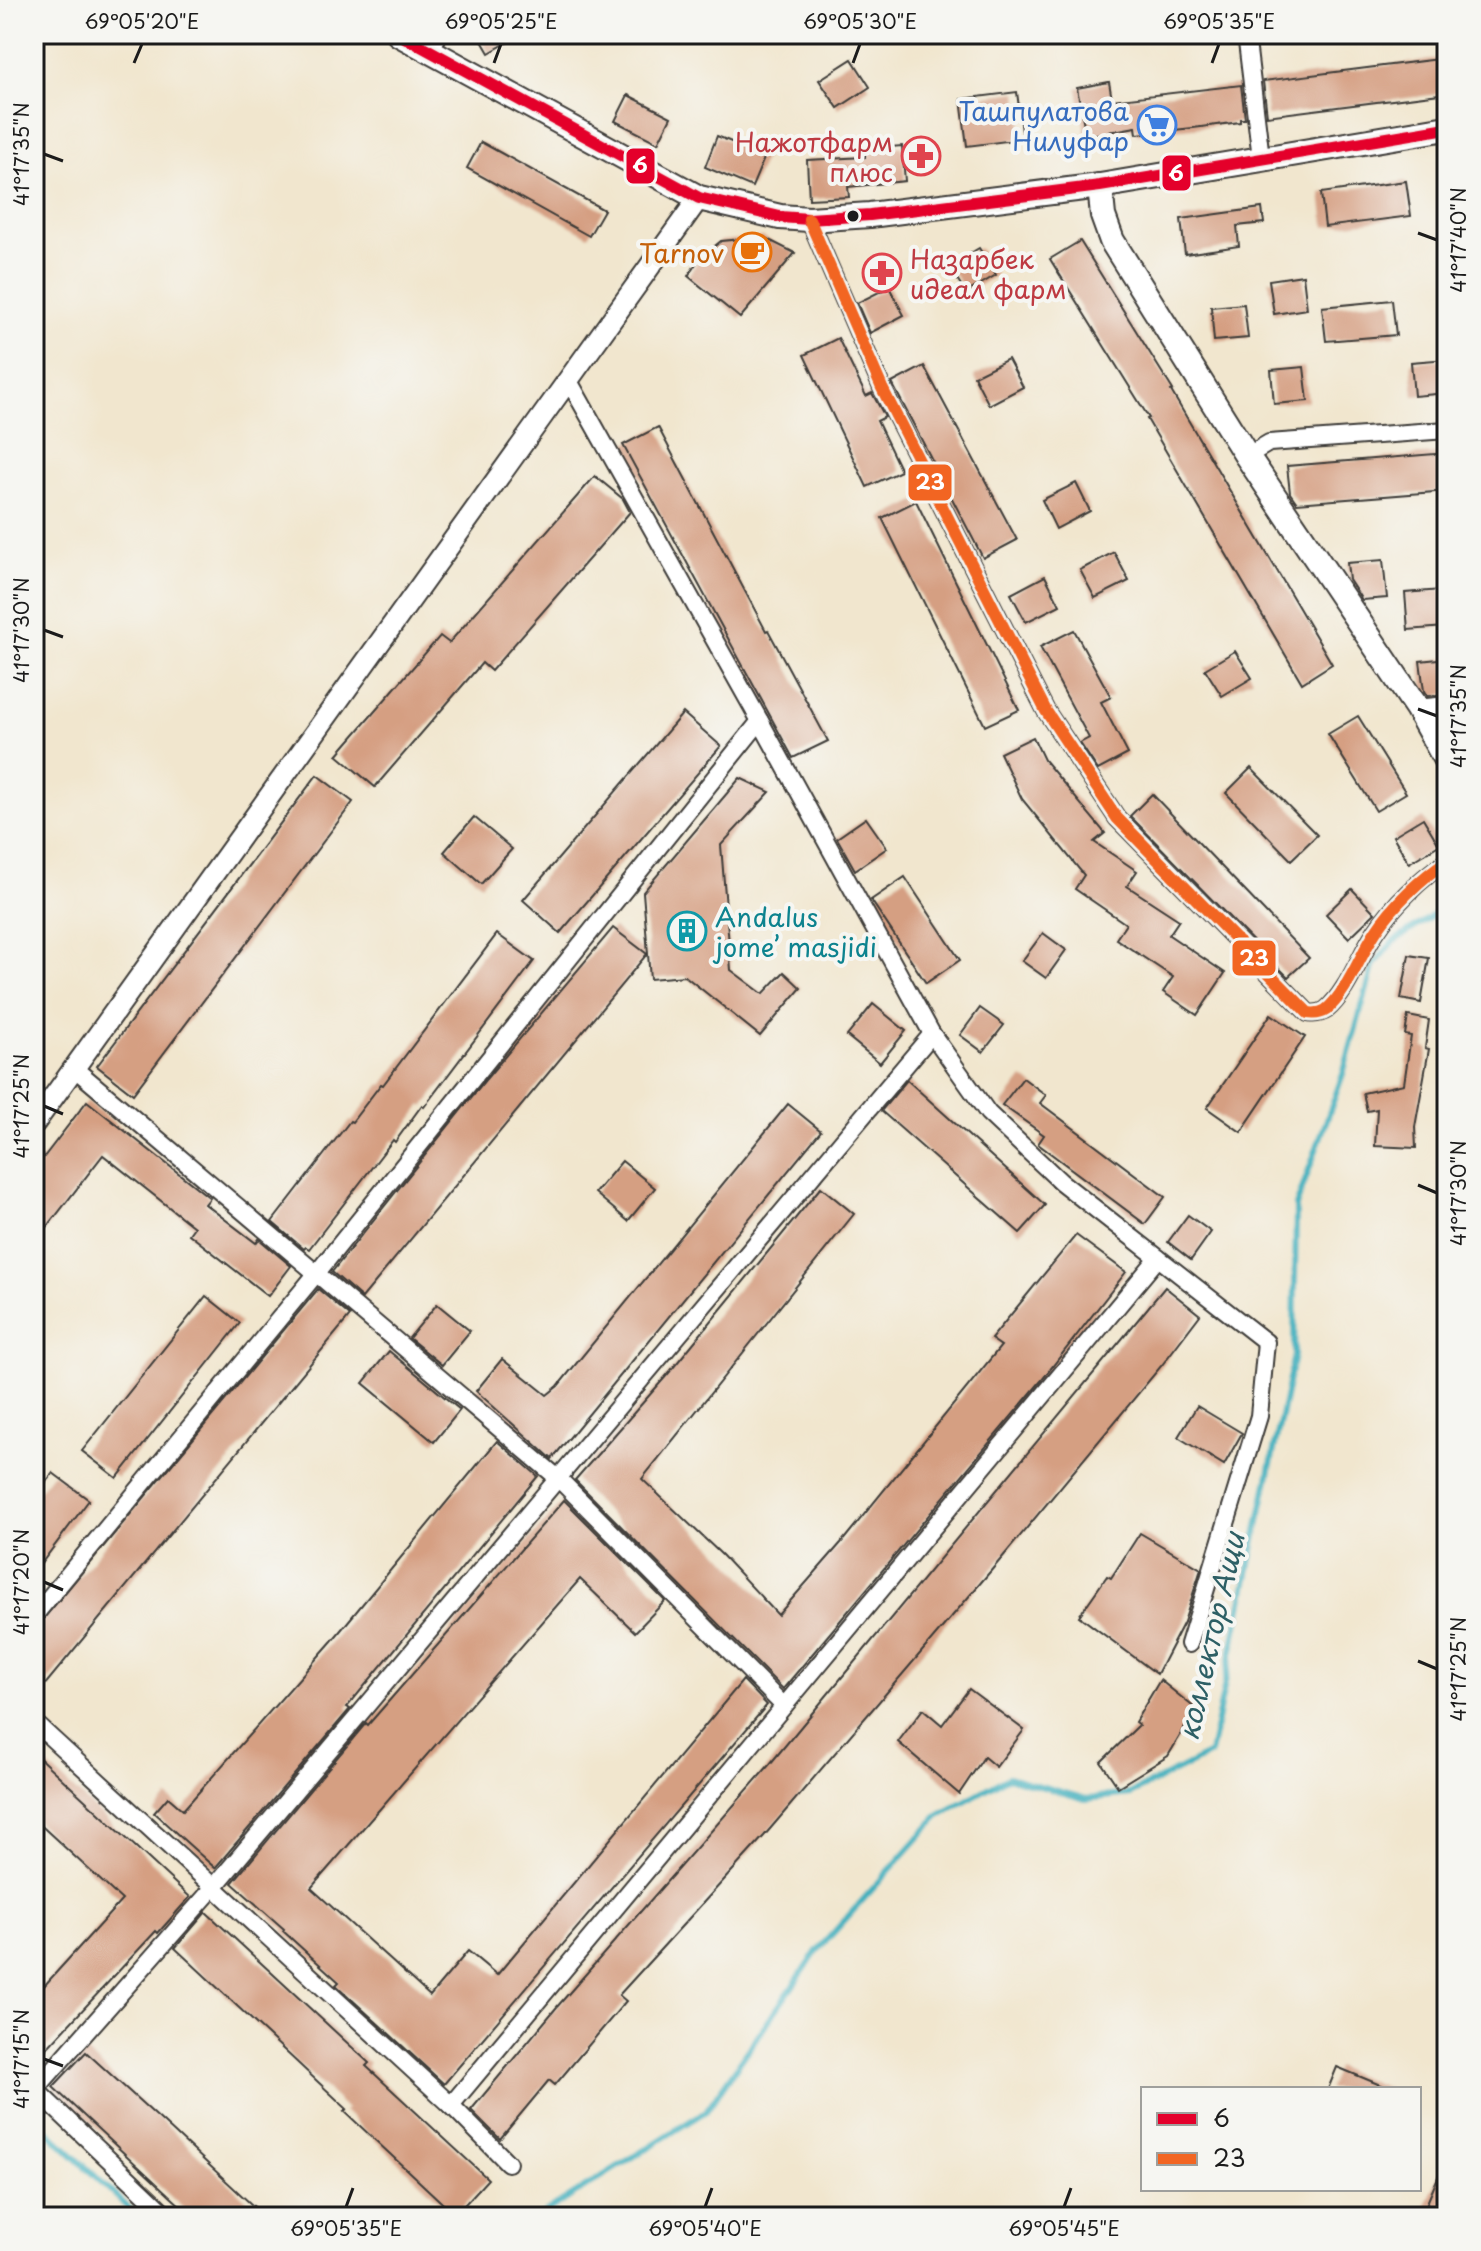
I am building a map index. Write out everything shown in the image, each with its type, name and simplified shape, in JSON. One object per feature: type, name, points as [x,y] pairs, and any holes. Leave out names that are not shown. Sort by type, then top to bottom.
[{"type":"main road","points":[[399,34],[435,42],[699,198],[753,212],[809,219],[870,215],[1100,186],[1447,128]]},
{"type":"main road","points":[[1100,186],[1103,216],[1112,241],[1247,456],[1417,708],[1447,762]]},
{"type":"street","points":[[1246,34],[1261,158]]},
{"type":"street","points":[[34,1124],[699,198]]},
{"type":"street","points":[[809,219],[882,388],[1046,711],[1117,818],[1308,1013],[1317,1014],[1327,1009],[1351,977],[1376,931],[1398,904],[1447,861]]},
{"type":"street","points":[[569,381],[932,1034],[988,1113],[1061,1182],[1266,1342],[1259,1416],[1189,1644]]},
{"type":"street","points":[[1247,456],[1269,443],[1447,430]]},
{"type":"street","points":[[1417,708],[1447,705]]},
{"type":"street","points":[[34,1616],[316,1274],[760,721]]},
{"type":"street","points":[[169,2217],[35,2088],[214,1887],[932,1034]]},
{"type":"street","points":[[74,1068],[559,1479],[784,1706]]},
{"type":"street","points":[[451,2105],[1158,1258]]},
{"type":"street","points":[[34,1722],[451,2105],[508,2163]]},
{"type":"building","points":[[478,34],[522,34],[489,53]]},
{"type":"building","points":[[1447,58],[1447,93],[1267,116],[1263,81]]},
{"type":"building","points":[[852,59],[870,87],[838,108],[819,80]]},
{"type":"building","points":[[1109,82],[1112,100],[1241,85],[1245,119],[1137,134],[1136,127],[1086,136],[1077,88]]},
{"type":"building","points":[[1017,92],[1023,139],[967,146],[961,99]]},
{"type":"building","points":[[628,95],[671,117],[658,143],[615,121]]},
{"type":"building","points":[[717,136],[765,156],[752,187],[705,167]]},
{"type":"building","points":[[481,142],[604,210],[589,236],[467,168]]},
{"type":"building","points":[[902,146],[905,181],[848,187],[849,197],[809,199],[807,160],[865,157],[865,149]]},
{"type":"building","points":[[1406,181],[1411,216],[1325,227],[1321,193]]},
{"type":"building","points":[[1262,208],[1264,223],[1237,226],[1239,246],[1185,254],[1181,219]]},
{"type":"building","points":[[763,237],[795,253],[740,318],[688,276],[699,259],[721,241]]},
{"type":"building","points":[[1080,241],[1173,390],[1332,664],[1302,683],[1149,418],[1050,259]]},
{"type":"building","points":[[979,248],[996,275],[966,293],[949,266]]},
{"type":"building","points":[[1303,275],[1307,309],[1274,314],[1269,280]]},
{"type":"building","points":[[889,287],[904,315],[870,333],[857,303]]},
{"type":"building","points":[[1392,300],[1396,335],[1326,341],[1322,307]]},
{"type":"building","points":[[1244,304],[1248,338],[1214,341],[1211,307]]},
{"type":"building","points":[[838,338],[866,396],[872,393],[885,417],[877,421],[901,471],[867,487],[804,355]]},
{"type":"building","points":[[1008,359],[1023,387],[989,405],[974,376]]},
{"type":"building","points":[[1447,359],[1447,393],[1414,396],[1411,362]]},
{"type":"building","points":[[924,366],[1017,540],[983,558],[892,383]]},
{"type":"building","points":[[1304,367],[1308,401],[1274,404],[1271,370]]},
{"type":"building","points":[[658,427],[828,741],[793,758],[623,445]]},
{"type":"building","points":[[1447,453],[1447,491],[1297,503],[1290,493],[1287,466]]},
{"type":"building","points":[[595,476],[623,499],[630,512],[491,671],[482,663],[375,787],[337,755],[440,636],[449,643]]},
{"type":"building","points":[[1076,483],[1090,511],[1056,529],[1042,500]]},
{"type":"building","points":[[916,501],[1019,710],[985,726],[882,518]]},
{"type":"building","points":[[1114,552],[1129,581],[1095,598],[1080,570]]},
{"type":"building","points":[[1383,560],[1387,598],[1362,600],[1349,580],[1347,563]]},
{"type":"building","points":[[1045,576],[1060,605],[1026,622],[1011,594]]},
{"type":"building","points":[[1441,590],[1445,627],[1408,630],[1405,593]]},
{"type":"building","points":[[1074,630],[1111,697],[1101,702],[1128,754],[1098,770],[1080,743],[1089,738],[1040,647]]},
{"type":"building","points":[[1235,651],[1252,678],[1222,696],[1205,669]]},
{"type":"building","points":[[1447,658],[1447,694],[1427,696],[1420,661]]},
{"type":"building","points":[[683,713],[721,746],[560,933],[523,900]]},
{"type":"building","points":[[1358,716],[1406,793],[1376,811],[1328,734]]},
{"type":"building","points":[[1033,737],[1044,760],[1105,833],[1094,842],[1137,871],[1127,886],[1179,920],[1169,935],[1225,973],[1197,1015],[1163,992],[1173,977],[1116,939],[1126,924],[1075,889],[1084,875],[1022,799],[1000,753]]},
{"type":"building","points":[[1251,768],[1317,835],[1291,860],[1226,793]]},
{"type":"building","points":[[317,775],[353,802],[133,1094],[97,1066]]},
{"type":"building","name":"Andalus jome’ masjidi","points":[[740,778],[770,792],[721,845],[731,970],[763,994],[784,972],[801,988],[760,1036],[685,976],[650,979],[643,892]]},
{"type":"building","points":[[1152,794],[1309,958],[1288,977],[1130,816]]},
{"type":"building","points":[[474,817],[512,849],[481,884],[444,852]]},
{"type":"building","points":[[866,818],[887,848],[855,870],[837,838]]},
{"type":"building","points":[[1423,818],[1439,845],[1409,863],[1393,836]]},
{"type":"building","points":[[905,877],[960,960],[926,983],[871,900]]},
{"type":"building","points":[[1352,889],[1375,913],[1349,938],[1326,914]]},
{"type":"building","points":[[613,928],[647,954],[362,1298],[332,1272],[486,1079]]},
{"type":"building","points":[[1043,933],[1066,950],[1046,978],[1022,961]]},
{"type":"building","points":[[497,934],[534,961],[424,1107],[422,1105],[395,1142],[393,1140],[309,1249],[304,1249],[272,1222],[350,1121],[383,1085]]},
{"type":"building","points":[[1409,955],[1429,958],[1421,1003],[1401,999]]},
{"type":"building","points":[[873,1004],[906,1031],[880,1063],[847,1036]]},
{"type":"building","points":[[980,1008],[1004,1025],[983,1052],[960,1035]]},
{"type":"building","points":[[1271,1014],[1305,1037],[1241,1132],[1207,1108]]},
{"type":"building","points":[[1408,1016],[1429,1020],[1425,1048],[1429,1049],[1415,1127],[1416,1148],[1375,1146],[1377,1109],[1367,1111],[1363,1093],[1404,1084],[1411,1036],[1405,1035]]},
{"type":"building","points":[[1023,1078],[1046,1095],[1040,1103],[1165,1197],[1145,1224],[1038,1144],[1044,1135],[1002,1105]]},
{"type":"building","points":[[907,1080],[1045,1205],[1020,1233],[881,1111]]},
{"type":"building","points":[[87,1101],[210,1198],[205,1204],[256,1243],[259,1239],[291,1266],[268,1296],[189,1234],[194,1227],[103,1155],[34,1244],[34,1170]]},
{"type":"building","points":[[788,1104],[821,1131],[552,1459],[476,1391],[502,1359],[547,1395],[558,1386]]},
{"type":"building","points":[[622,1161],[655,1188],[628,1221],[595,1193]]},
{"type":"building","points":[[821,1187],[854,1214],[642,1479],[722,1555],[778,1615],[841,1543],[1001,1346],[991,1339],[1076,1235],[1126,1272],[1041,1381],[783,1689],[575,1480],[668,1374]]},
{"type":"building","points":[[1188,1215],[1211,1232],[1191,1260],[1168,1242]]},
{"type":"building","points":[[1165,1287],[1200,1315],[1162,1365],[764,1836],[619,1995],[626,2001],[555,2085],[549,2080],[500,2139],[471,2110],[770,1764]]},
{"type":"building","points":[[318,1289],[350,1316],[34,1698],[34,1630]]},
{"type":"building","points":[[206,1296],[240,1323],[117,1478],[82,1451]]},
{"type":"building","points":[[437,1304],[470,1331],[442,1365],[409,1338]]},
{"type":"building","points":[[389,1351],[460,1410],[434,1442],[363,1383]]},
{"type":"building","points":[[1197,1406],[1242,1433],[1224,1465],[1178,1437]]},
{"type":"building","points":[[497,1441],[538,1476],[347,1707],[350,1709],[215,1868],[154,1813],[168,1797],[183,1810],[332,1641]]},
{"type":"building","points":[[53,1473],[89,1500],[34,1573],[34,1497]]},
{"type":"building","points":[[564,1500],[665,1601],[635,1632],[580,1579],[311,1888],[430,1996],[468,1951],[497,1975],[743,1680],[767,1705],[444,2084],[336,1985],[339,1982],[232,1883],[366,1723],[368,1725]]},
{"type":"building","points":[[1140,1533],[1201,1569],[1184,1622],[1157,1674],[1079,1616],[1107,1576],[1111,1578]]},
{"type":"building","points":[[1160,1680],[1196,1709],[1168,1756],[1118,1787],[1101,1762],[1139,1725],[1135,1722]]},
{"type":"building","points":[[969,1689],[1024,1730],[996,1767],[984,1757],[959,1794],[898,1742],[923,1709],[942,1725]]},
{"type":"building","points":[[34,1753],[190,1897],[34,2062],[34,1997],[122,1900],[34,1819]]},
{"type":"building","points":[[206,1912],[369,2063],[366,2066],[488,2179],[455,2215],[175,1948]]},
{"type":"building","points":[[86,2052],[265,2217],[193,2217],[171,2197],[53,2087]]},
{"type":"building","points":[[1337,2067],[1385,2087],[1329,2087]]},
{"type":"building","points":[[1447,2156],[1447,2217],[1421,2217]]},
{"type":"waterway","name":"коллектор Ащи","points":[[538,2217],[706,2111],[817,1951],[938,1816],[1008,1777],[1086,1799],[1130,1794],[1210,1754],[1294,1355],[1296,1206],[1343,1074],[1374,964],[1393,942],[1447,906]]},
{"type":"waterway","points":[[34,2118],[138,2217]]},
{"type":"transit line","name":"6","points":[[399,34],[699,198],[780,217],[809,219],[870,215],[1100,186],[1447,128]]},
{"type":"transit line","name":"23","points":[[809,219],[882,388],[1046,711],[1117,818],[1308,1013],[1322,1012],[1334,1003],[1391,911],[1447,861]]},
{"type":"place","name":"Ташпулатова Нилуфар","points":[[1157,125]]},
{"type":"place","name":"Нажотфарм плюс","points":[[921,156]]},
{"type":"place","name":"Tarnov","points":[[752,252]]},
{"type":"place","name":"Назарбек идеал фарм","points":[[882,273]]},
{"type":"place","name":"Andalus jome’ masjidi","points":[[687,931]]}]
